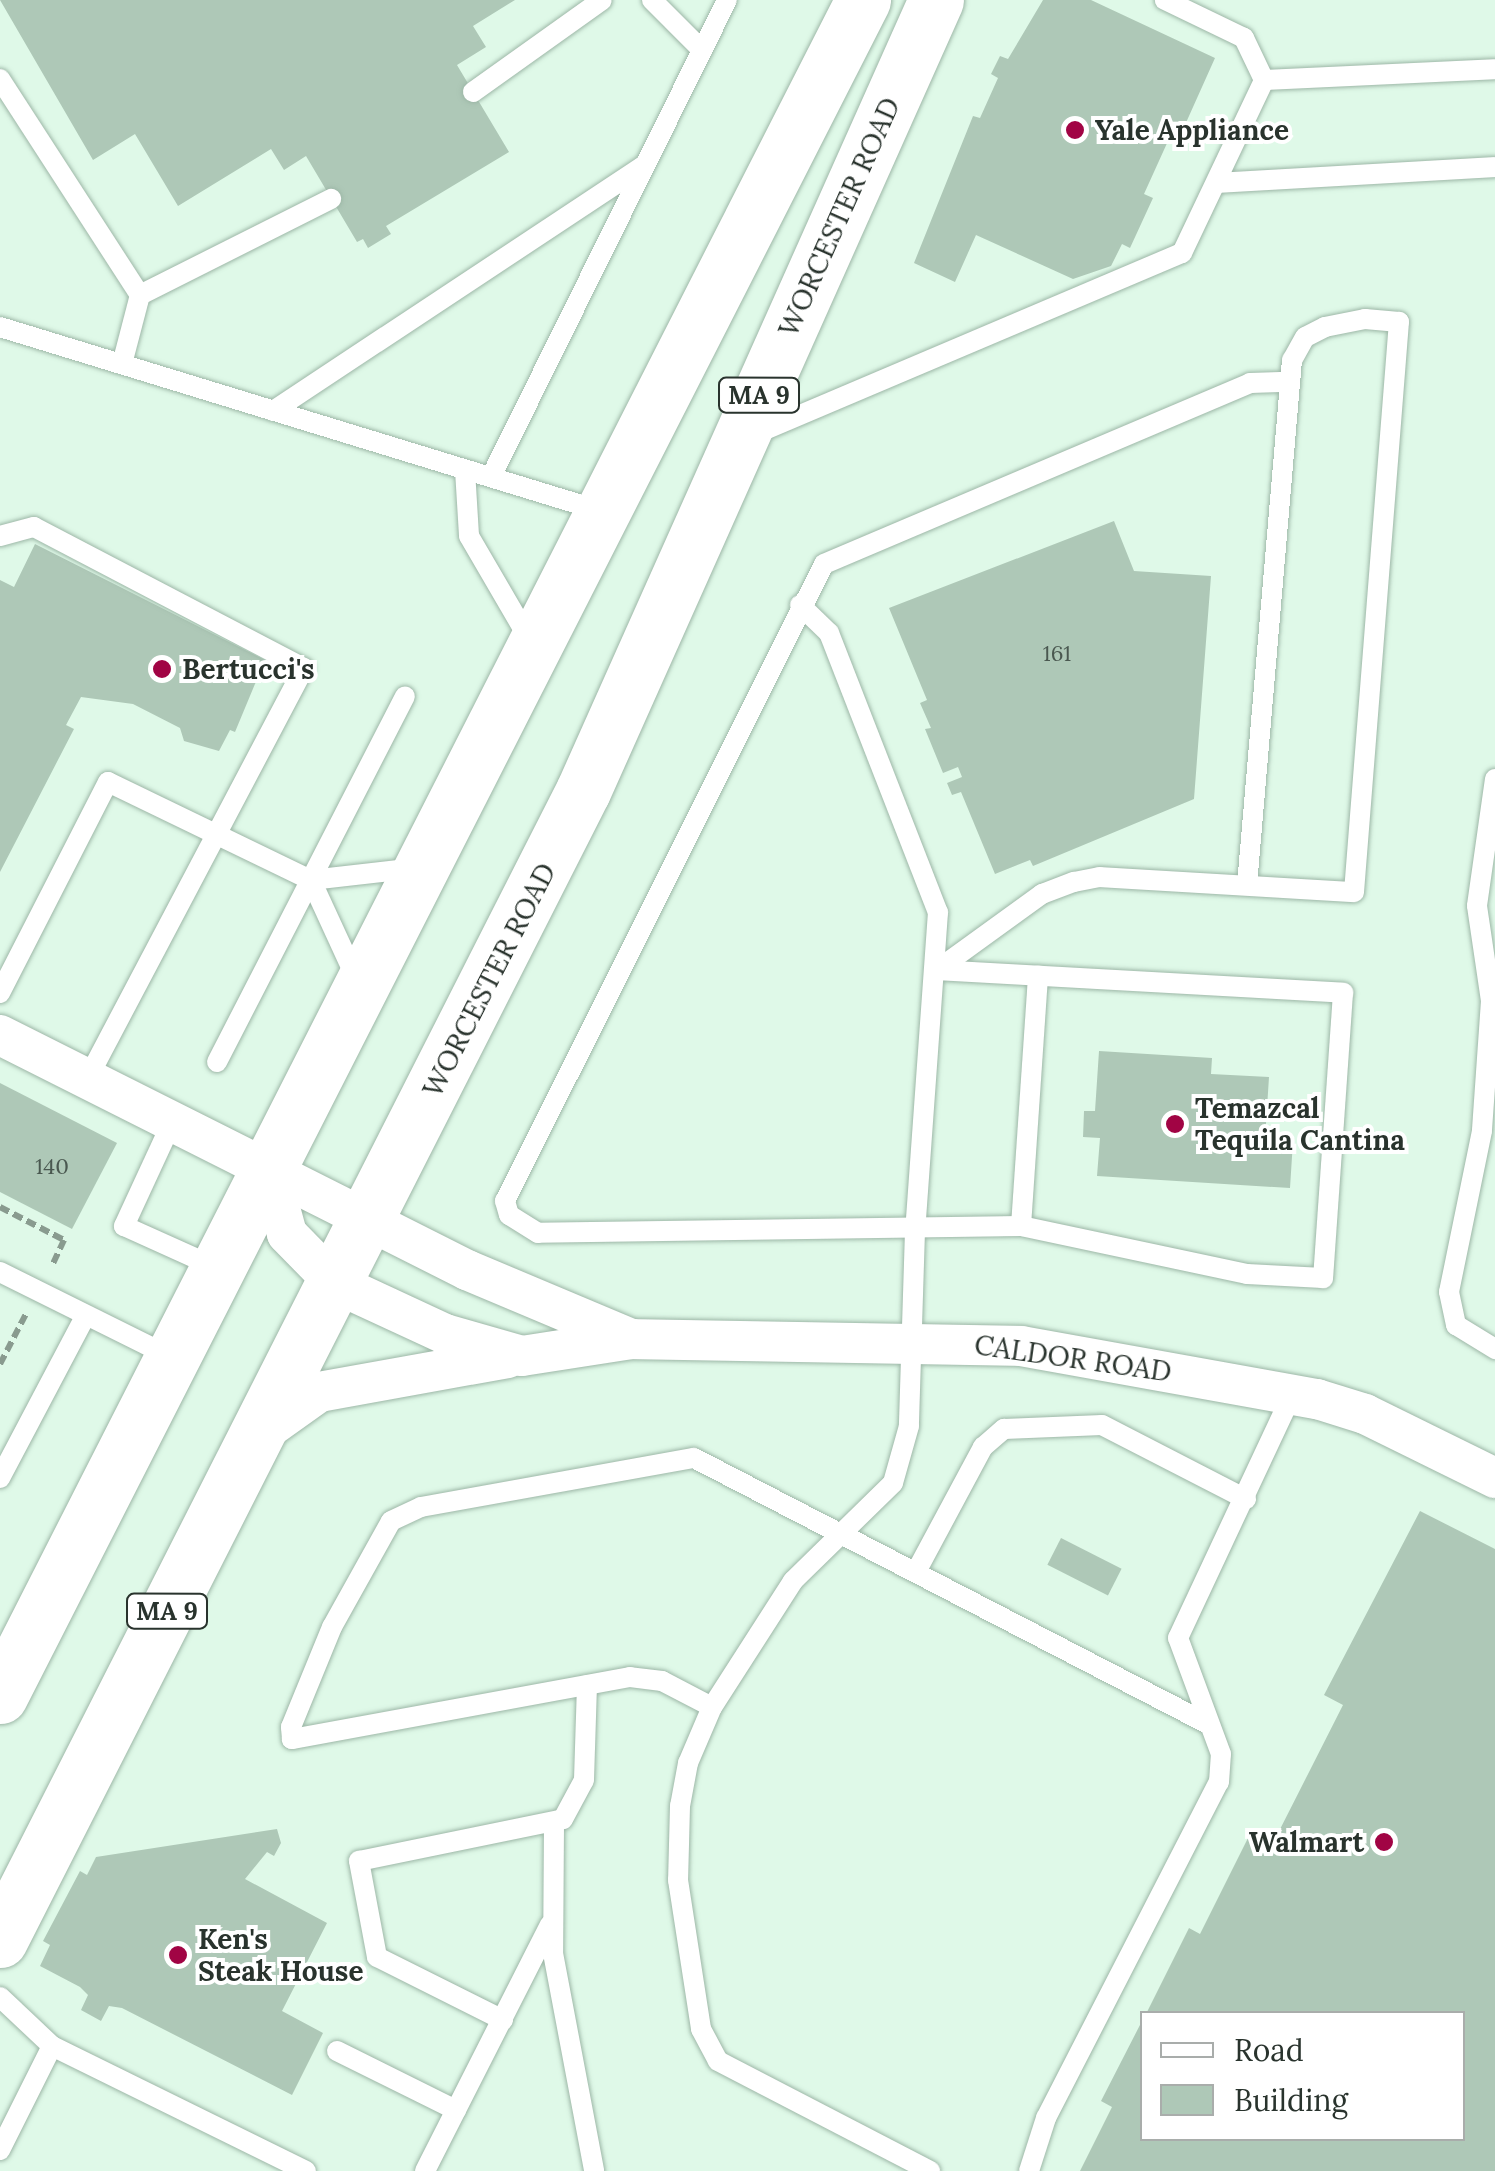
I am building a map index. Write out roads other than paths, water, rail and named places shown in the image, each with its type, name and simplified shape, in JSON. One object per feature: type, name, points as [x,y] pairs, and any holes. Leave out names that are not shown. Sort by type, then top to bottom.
[{"type":"highway","name":"MA 9","points":[[0,1696],[863,0]]},
{"type":"highway","name":"WORCESTER ROAD","points":[[0,1940],[583,791],[936,0]]},
{"type":"street","points":[[0,1035],[270,1168]]},
{"type":"street","name":"CALDOR ROAD","points":[[270,1168],[467,1270],[632,1339]]},
{"type":"street","name":"CALDOR ROAD","points":[[270,1168],[287,1234],[336,1283],[445,1334],[522,1356],[632,1339],[1021,1346],[1293,1394],[1365,1414],[1495,1478]]},
{"type":"street","points":[[253,1442],[275,1419],[319,1392],[522,1356]]},
{"type":"lane","points":[[473,92],[602,0]]},
{"type":"lane","points":[[652,0],[702,50]]},
{"type":"lane","points":[[492,478],[726,0]]},
{"type":"lane","points":[[739,441],[1166,264],[1190,244],[1264,80],[1244,38],[1165,0]]},
{"type":"lane","points":[[1264,80],[1495,68]]},
{"type":"lane","points":[[0,79],[140,295],[122,364]]},
{"type":"lane","points":[[273,411],[646,164]]},
{"type":"lane","points":[[1217,183],[1495,168]]},
{"type":"lane","points":[[140,295],[332,199]]},
{"type":"lane","points":[[936,970],[1042,894],[1100,877],[1247,886],[1354,892],[1399,322],[1344,322],[1305,337],[1288,382],[1247,886]]},
{"type":"lane","points":[[0,327],[604,512]]},
{"type":"lane","points":[[936,970],[1343,993],[1323,1278],[1247,1274],[1021,1226],[915,1231],[550,1234],[521,1227],[505,1202],[800,605],[824,564],[1250,384],[1288,382]]},
{"type":"lane","points":[[465,470],[469,536],[534,648]]},
{"type":"lane","points":[[0,536],[34,526],[304,668],[88,1078]]},
{"type":"lane","points":[[800,605],[829,633],[938,912],[902,1464],[877,1504],[772,1608],[712,1707],[688,1763],[678,1840],[683,1921],[707,2046],[732,2071],[930,2171]]},
{"type":"lane","points":[[217,1062],[406,696]]},
{"type":"lane","points":[[1495,779],[1478,890],[1488,949],[1491,1001],[1482,1131],[1449,1305],[1462,1332],[1495,1348]]},
{"type":"lane","points":[[0,993],[108,782],[311,880],[423,867]]},
{"type":"lane","points":[[311,880],[361,988]]},
{"type":"lane","points":[[1021,1226],[1038,976]]},
{"type":"lane","points":[[173,1120],[124,1226],[218,1268]]},
{"type":"lane","points":[[0,1272],[172,1358]]},
{"type":"lane","points":[[0,1478],[86,1315]]},
{"type":"lane","points":[[1030,2171],[1046,2118],[1219,1782],[1221,1754],[1178,1638],[1293,1394]]},
{"type":"lane","points":[[917,1570],[983,1447],[1004,1428],[1102,1425],[1246,1499]]},
{"type":"lane","points":[[712,1707],[654,1678],[587,1685],[292,1738],[296,1703],[371,1549],[391,1521],[411,1510],[694,1458],[845,1532],[1208,1724]]},
{"type":"lane","points":[[587,1685],[582,1791],[554,1826],[551,1924],[594,2171]]},
{"type":"lane","points":[[502,2020],[377,1957],[359,1860],[554,1826]]},
{"type":"lane","points":[[425,2171],[551,1924]]},
{"type":"lane","points":[[0,1997],[52,2046],[306,2171]]},
{"type":"lane","points":[[0,2150],[52,2046]]},
{"type":"lane","points":[[338,2051],[456,2110]]},
{"type":"place","name":"Yale Appliance","points":[[1075,130]]},
{"type":"place","name":"Bertucci's","points":[[162,669]]},
{"type":"place","name":"Temazcal Tequila Cantina","points":[[1175,1124]]},
{"type":"place","name":"Walmart","points":[[1384,1842]]},
{"type":"place","name":"Ken's Steak House","points":[[178,1955]]}]
